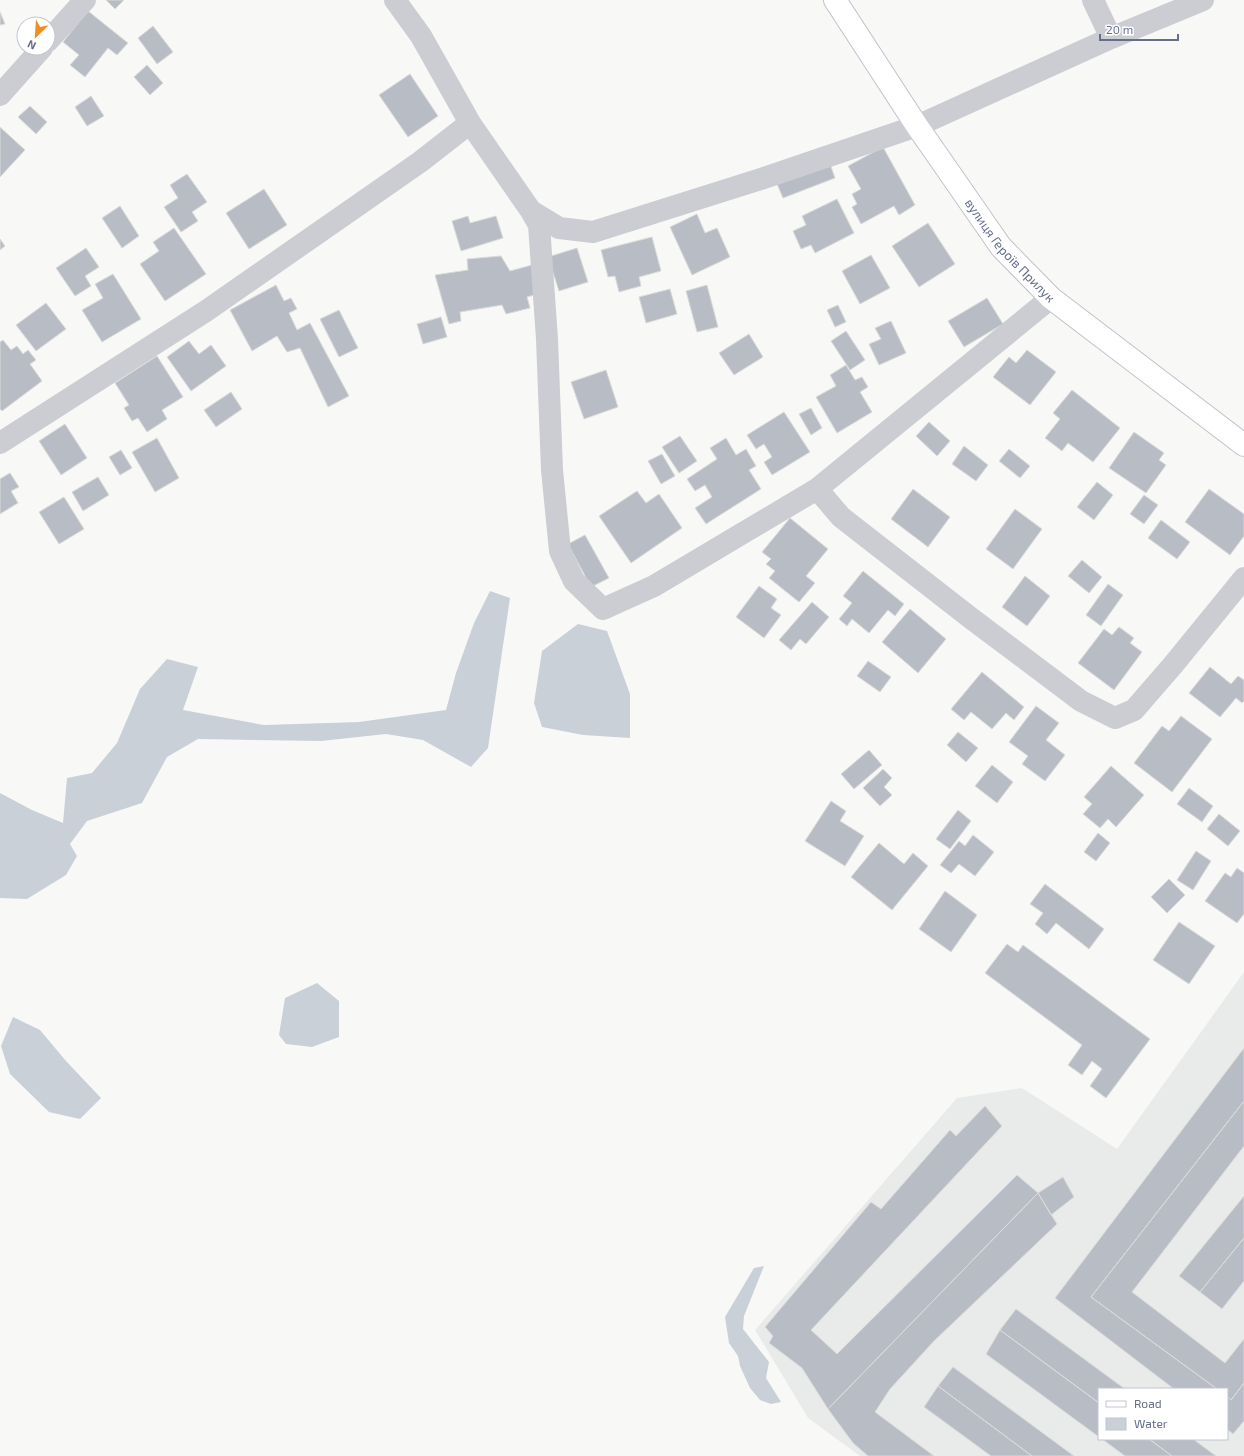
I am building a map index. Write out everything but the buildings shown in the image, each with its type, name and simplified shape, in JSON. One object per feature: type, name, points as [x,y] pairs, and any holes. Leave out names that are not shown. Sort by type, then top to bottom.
[{"type":"main road","name":"вулиця Героїв Прилук","points":[[835,0],[917,126],[1000,247],[1051,298],[1244,445]]},
{"type":"street","points":[[56,33],[85,0]]},
{"type":"street","points":[[395,0],[421,36],[470,123],[531,211],[539,225],[547,339],[552,470],[560,550],[574,581],[603,609],[654,586],[817,489],[1051,298]]},
{"type":"street","points":[[1094,0],[1111,38]]},
{"type":"street","points":[[531,211],[559,228],[593,232],[761,179],[917,126],[1111,38],[1203,0]]},
{"type":"street","points":[[0,95],[35,56]]},
{"type":"street","points":[[0,444],[206,311],[420,162],[470,123]]},
{"type":"street","points":[[817,489],[841,517],[972,619],[1081,701],[1115,718],[1134,710],[1244,578]]},
{"type":"shaded area","points":[[1244,972],[1244,1456],[860,1456],[808,1418],[755,1330],[957,1098],[1022,1088],[1117,1149]]},
{"type":"water","points":[[490,591],[510,598],[488,748],[471,767],[423,740],[386,734],[321,741],[198,739],[167,757],[142,803],[87,821],[70,844],[77,856],[66,875],[27,899],[0,898],[0,793],[32,810],[63,823],[67,778],[92,773],[117,743],[140,689],[167,659],[198,667],[183,710],[264,725],[359,722],[446,710],[456,673],[474,623]]},
{"type":"water","points":[[578,624],[607,631],[630,694],[630,738],[583,735],[542,727],[534,703],[542,651]]},
{"type":"water","points":[[317,983],[339,1001],[339,1037],[312,1047],[286,1044],[279,1035],[285,998]]},
{"type":"water","points":[[13,1017],[40,1030],[66,1061],[101,1098],[80,1119],[49,1112],[10,1074],[1,1046]]},
{"type":"water","points":[[764,1266],[744,1316],[743,1329],[769,1362],[766,1378],[781,1402],[771,1404],[760,1400],[750,1388],[740,1366],[738,1356],[729,1343],[725,1317],[754,1268]]}]
